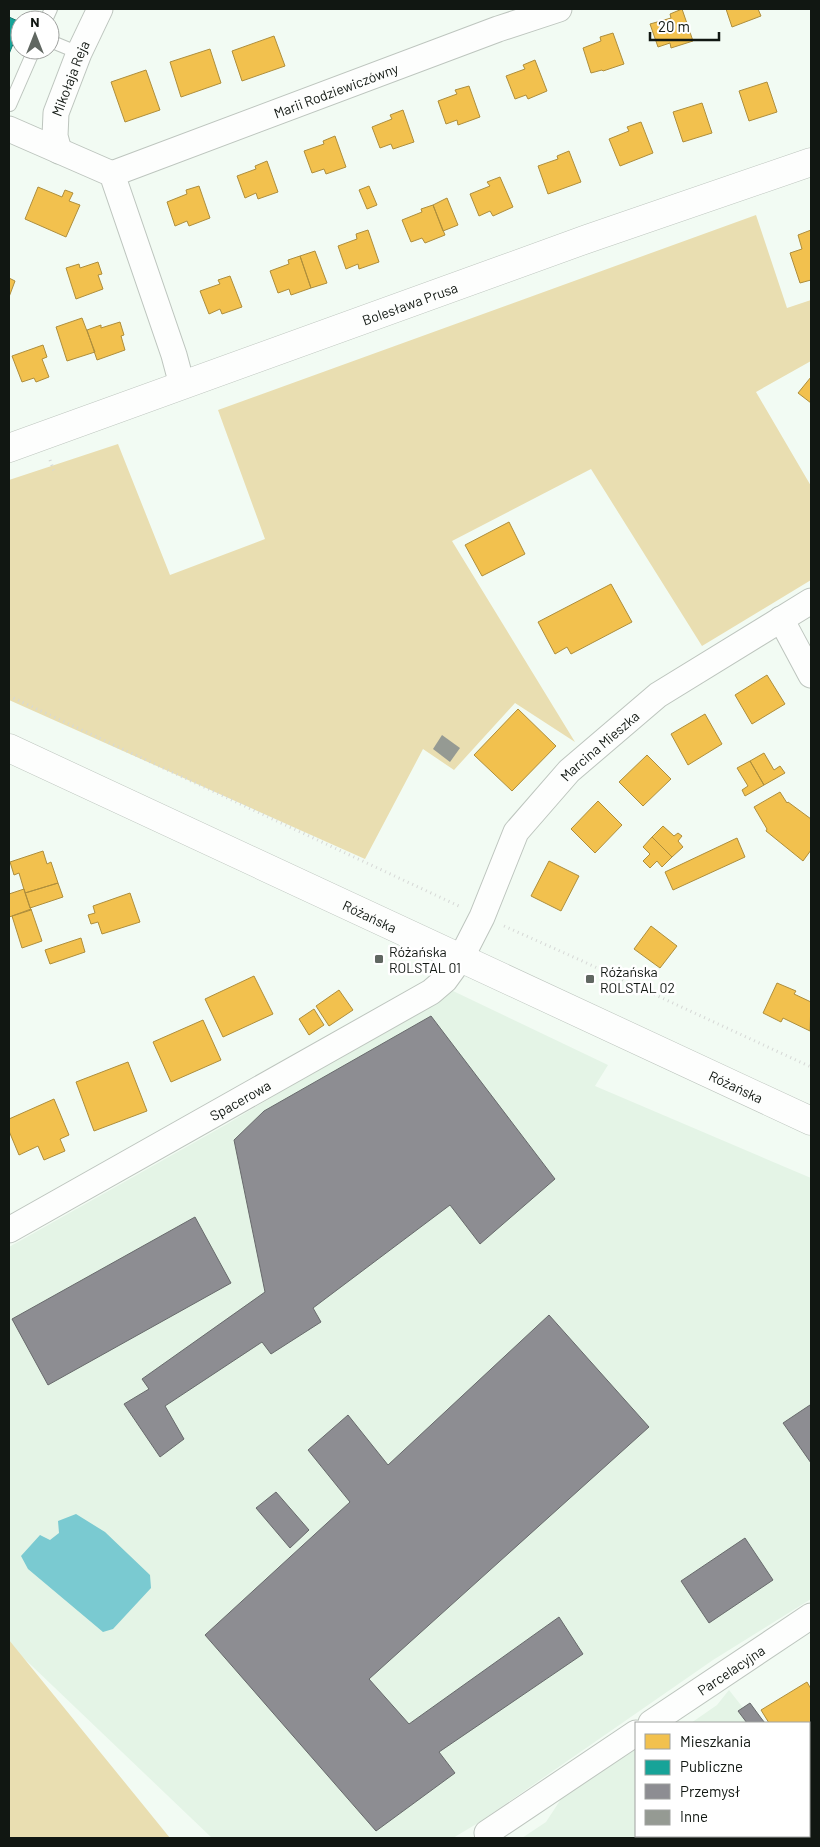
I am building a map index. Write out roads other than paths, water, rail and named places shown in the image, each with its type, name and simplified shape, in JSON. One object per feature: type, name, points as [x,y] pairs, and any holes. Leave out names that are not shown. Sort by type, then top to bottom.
[{"type":"street","name":"Mikołaja Reja","points":[[59,151],[55,136],[56,113],[78,54],[100,9]]},
{"type":"street","name":"Marii Rodziewiczówny","points":[[112,174],[498,29],[559,9]]},
{"type":"street","points":[[9,117],[59,151],[112,174],[174,355],[182,386]]},
{"type":"street","name":"Bolesława Prusa","points":[[9,448],[578,242],[811,162]]},
{"type":"street","name":"Marcina Mieszka","points":[[461,958],[482,917],[516,832],[569,771],[658,695],[811,601]]},
{"type":"street","points":[[781,619],[811,675]]},
{"type":"street","name":"Różańska","points":[[9,748],[811,1120]]},
{"type":"street","name":"Spacerowa","points":[[9,1230],[431,992],[445,980],[461,958]]},
{"type":"street","name":"Parcelacyjna","points":[[652,1722],[811,1616]]},
{"type":"street","points":[[488,1833],[635,1734]]},
{"type":"lane","points":[[60,46],[78,54]]},
{"type":"lane","points":[[9,117],[30,60]]},
{"type":"water","points":[[76,1514],[105,1532],[150,1575],[151,1588],[113,1629],[103,1632],[28,1569],[21,1556],[40,1535],[50,1540],[59,1533],[58,1521]]},
{"type":"place","name":"Różańska ROLSTAL 01","points":[[379,959]]},
{"type":"place","name":"Różańska ROLSTAL 02","points":[[590,979]]}]
